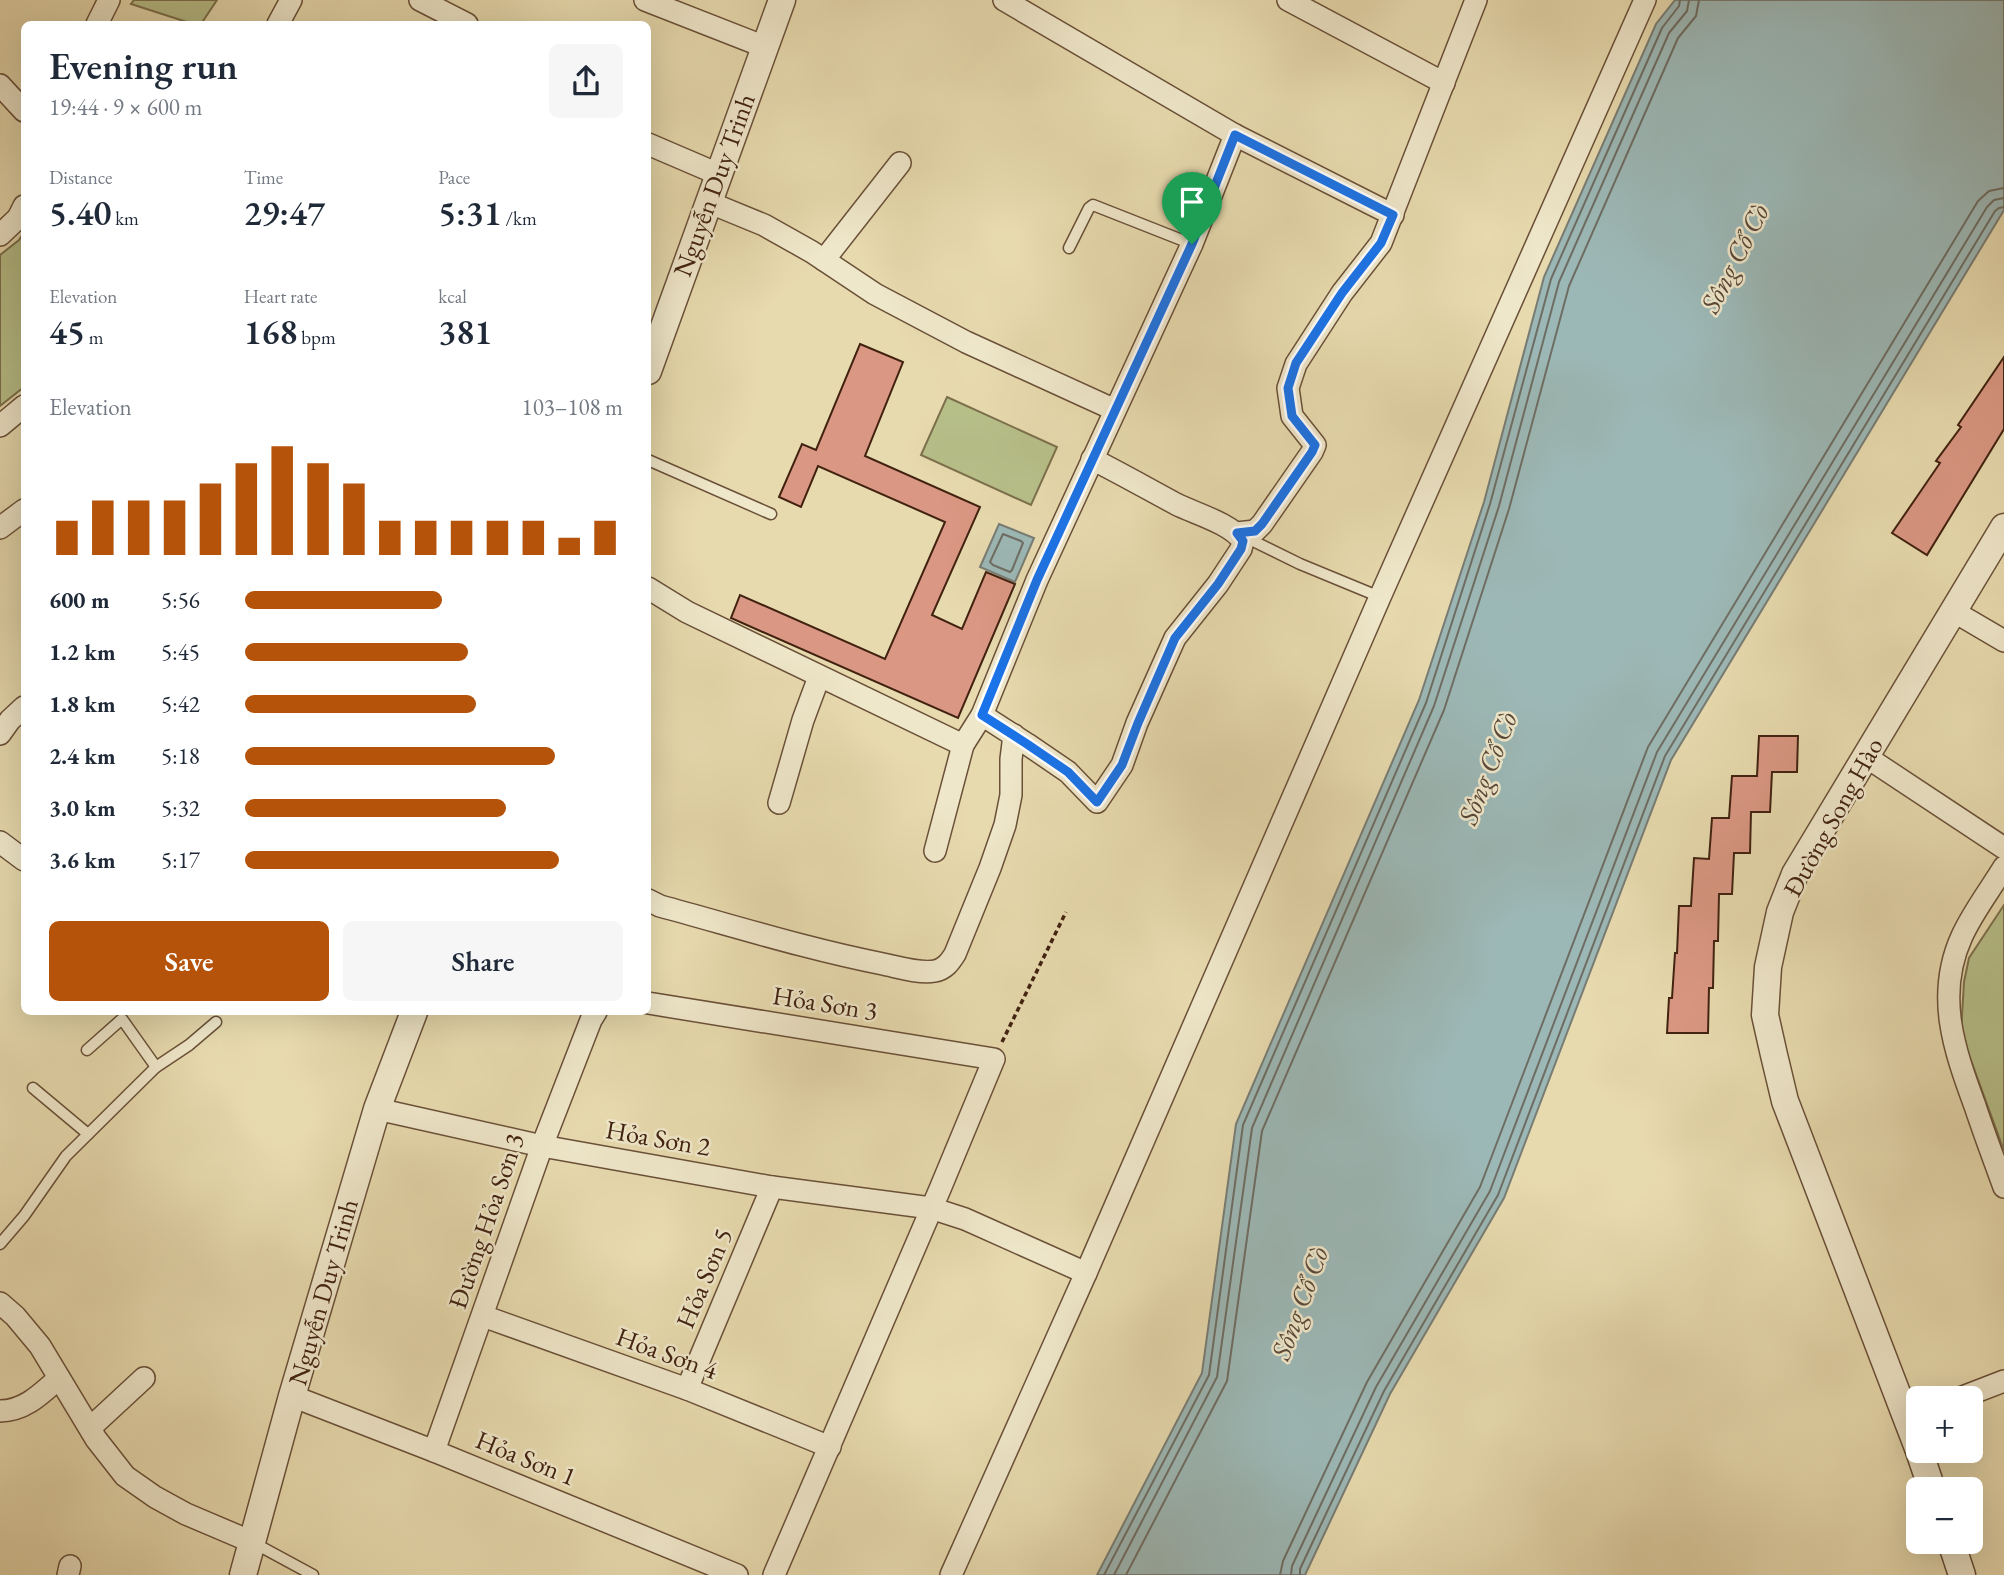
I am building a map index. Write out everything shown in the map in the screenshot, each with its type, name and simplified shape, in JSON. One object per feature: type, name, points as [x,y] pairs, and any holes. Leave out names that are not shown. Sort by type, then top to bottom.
[{"type":"street","points":[[104,21],[109,0]]},
{"type":"street","points":[[280,21],[291,0]]},
{"type":"street","points":[[420,0],[461,14]]},
{"type":"street","points":[[645,0],[765,47]]},
{"type":"street","name":"Nguyễn Duy Trinh","points":[[651,362],[782,0]]},
{"type":"street","points":[[1004,0],[1235,135],[1393,215]]},
{"type":"street","points":[[1288,0],[1444,83]]},
{"type":"street","points":[[1237,533],[1255,531],[1262,524],[1312,452],[1315,445],[1292,416],[1288,388],[1296,363],[1342,293],[1381,243],[1476,0]]},
{"type":"street","points":[[951,1575],[1645,0]]},
{"type":"street","points":[[0,85],[21,108]]},
{"type":"street","points":[[935,851],[962,745],[982,715],[1037,580],[1192,244],[1235,135]]},
{"type":"street","points":[[651,145],[718,174]]},
{"type":"street","points":[[824,260],[900,163]]},
{"type":"street","points":[[708,202],[764,225],[876,294],[966,342],[1115,410]]},
{"type":"street","points":[[0,235],[21,212]]},
{"type":"street","points":[[0,426],[21,408]]},
{"type":"street","points":[[982,715],[1068,772],[1097,802],[1122,765],[1175,638],[1218,584],[1241,549],[1243,541],[1237,533],[1092,459]]},
{"type":"street","points":[[0,528],[21,512]]},
{"type":"street","name":"Đường Song Hào","points":[[1906,1400],[1786,1101],[1765,1015],[1768,967],[1780,912],[1795,874],[2004,527]]},
{"type":"street","points":[[651,590],[687,612],[962,745]]},
{"type":"street","points":[[1953,611],[2004,641]]},
{"type":"street","points":[[779,803],[799,731],[819,677]]},
{"type":"street","points":[[0,734],[21,710]]},
{"type":"street","points":[[651,902],[850,958],[908,969],[933,972],[941,969],[948,965],[955,954],[1005,825],[1011,795],[1014,735]]},
{"type":"street","points":[[1865,757],[2004,848]]},
{"type":"street","points":[[0,842],[21,858]]},
{"type":"street","points":[[2004,867],[1962,936],[1950,973],[1948,1003],[1951,1037],[2004,1187]]},
{"type":"street","name":"Hỏa Sơn 3","points":[[651,1003],[994,1059]]},
{"type":"street","name":"Nguyễn Duy Trinh","points":[[243,1575],[292,1396],[377,1109],[413,1015]]},
{"type":"street","name":"Đường Hỏa Sơn 3","points":[[434,1451],[542,1146],[594,1015]]},
{"type":"street","points":[[774,1575],[994,1059]]},
{"type":"street","name":"Hỏa Sơn 2","points":[[377,1109],[542,1146],[772,1187],[931,1208],[965,1219],[1086,1273]]},
{"type":"street","name":"Hỏa Sơn 5","points":[[687,1390],[772,1187]]},
{"type":"street","points":[[0,1303],[15,1316],[40,1346],[90,1428],[125,1476],[186,1514],[252,1542]]},
{"type":"street","name":"Hỏa Sơn 4","points":[[483,1316],[687,1390],[830,1447]]},
{"type":"street","points":[[0,1411],[18,1409],[37,1398],[60,1378]]},
{"type":"street","points":[[90,1428],[144,1378]]},
{"type":"street","points":[[1983,1389],[2004,1381]]},
{"type":"street","name":"Hỏa Sơn 1","points":[[292,1396],[737,1575]]},
{"type":"street","points":[[1955,1554],[1962,1575]]},
{"type":"lane","points":[[1069,248],[1093,205],[1192,244]]},
{"type":"lane","points":[[651,461],[771,514]]},
{"type":"lane","points":[[1237,533],[1300,564],[1380,597]]},
{"type":"lane","points":[[87,1050],[122,1019],[156,1067]]},
{"type":"lane","points":[[0,1244],[24,1216],[66,1156],[156,1067],[189,1045],[216,1022]]},
{"type":"lane","points":[[33,1088],[88,1135]]},
{"type":"lane","points":[[252,1542],[313,1575]]},
{"type":"path","points":[[994,1059],[1066,912]]},
{"type":"green space","points":[[134,0],[217,0],[203,21],[184,21],[131,4]]},
{"type":"green space","points":[[21,237],[21,389],[0,406],[0,255]]},
{"type":"green space","points":[[947,397],[1057,447],[1031,505],[921,455]]},
{"type":"green space","points":[[2004,905],[2004,1151],[1961,1033],[1964,982],[1969,958]]},
{"type":"water","name":"Sông Cổ Cò","points":[[1675,0],[2004,0],[2004,210],[1671,760],[1504,1198],[1390,1394],[1305,1575],[1097,1575],[1202,1373],[1236,1124],[1419,700],[1484,502],[1544,277],[1656,24]]},
{"type":"water","points":[[999,524],[1034,538],[1015,582],[980,567]]},
{"type":"building","points":[[860,344],[903,362],[865,456],[980,507],[932,615],[962,629],[986,572],[1015,584],[958,718],[731,618],[740,595],[885,659],[945,522],[818,466],[801,507],[779,497],[802,444],[816,450]]},
{"type":"building","points":[[2004,357],[2004,429],[1927,555],[1892,533],[1940,463],[1936,461],[1961,427],[1958,425]]},
{"type":"building","points":[[1759,736],[1798,736],[1797,772],[1772,772],[1770,812],[1751,812],[1750,853],[1734,853],[1732,894],[1719,894],[1718,941],[1714,941],[1708,1033],[1667,1033],[1669,998],[1672,998],[1677,953],[1679,906],[1691,906],[1694,858],[1709,859],[1712,818],[1729,818],[1732,776],[1757,776]]},
{"type":"route","points":[[1235,135],[1393,215],[1381,243],[1342,293],[1296,363],[1288,388],[1292,416],[1312,439],[1315,445],[1312,452],[1262,524],[1255,531],[1237,533],[1243,541],[1241,549],[1218,584],[1175,638],[1122,765],[1097,802],[1068,772],[982,715],[1037,580],[1192,244],[1235,135]]}]
